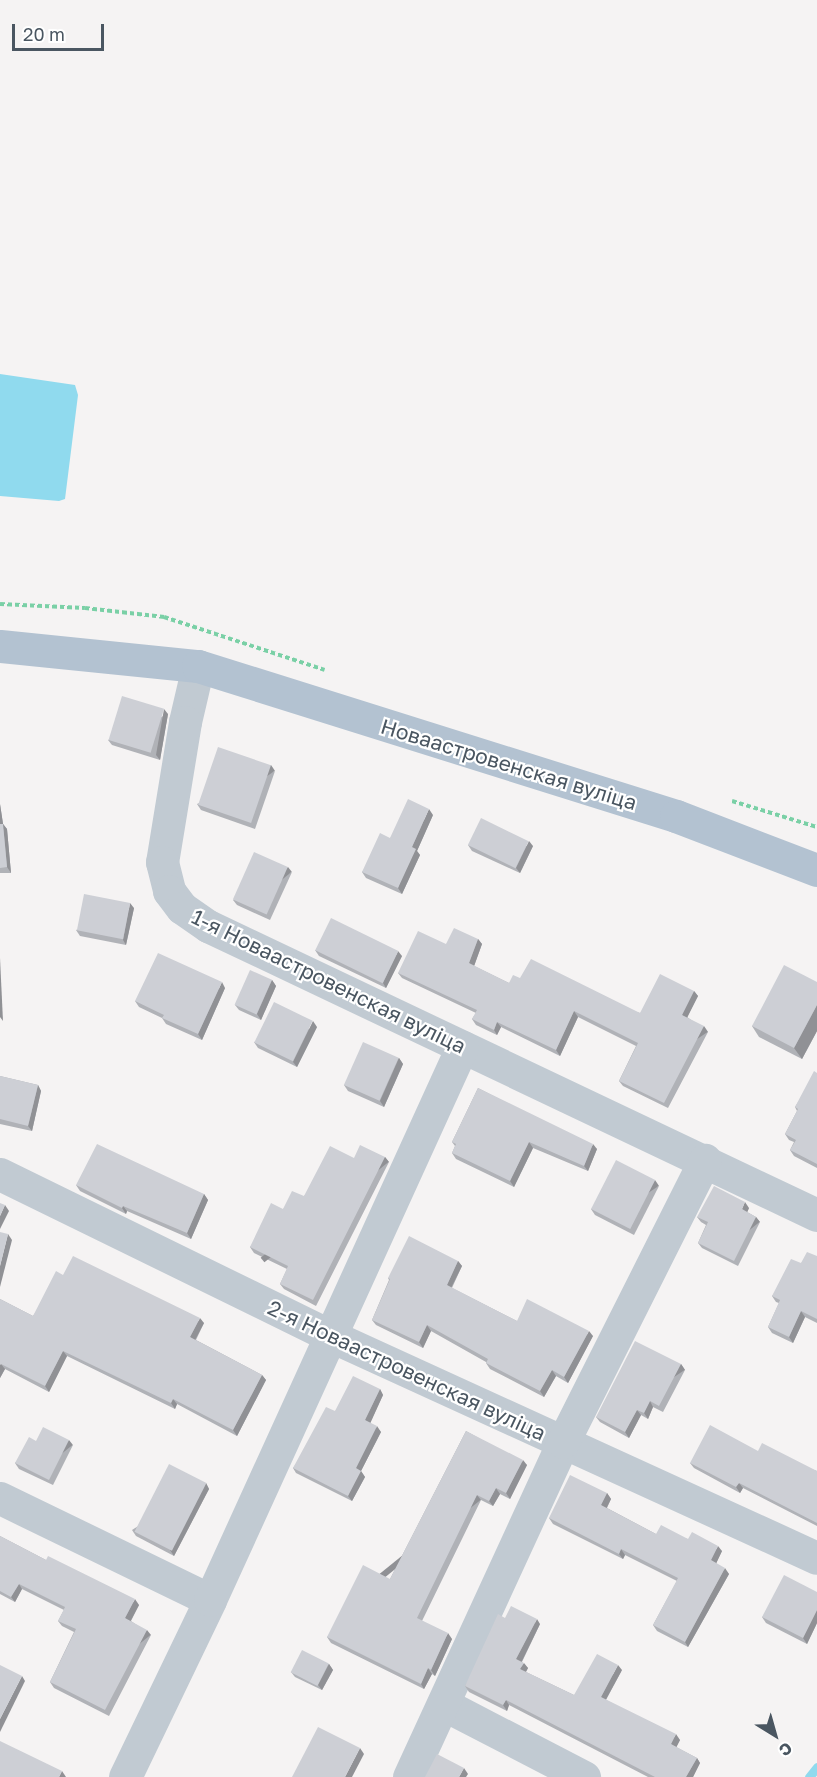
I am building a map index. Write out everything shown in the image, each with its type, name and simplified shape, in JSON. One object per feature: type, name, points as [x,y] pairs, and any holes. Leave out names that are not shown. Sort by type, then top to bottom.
[{"type":"main road","points":[[0,646],[198,666]]},
{"type":"main road","name":"Новаастровенская вуліца","points":[[198,666],[676,816],[817,870]]},
{"type":"street","name":"1-я Новаастровенская вуліца","points":[[198,666],[185,722],[162,862],[170,891],[183,908],[208,926],[817,1215]]},
{"type":"street","points":[[125,1777],[210,1600],[462,1047]]},
{"type":"street","points":[[409,1777],[563,1442],[705,1160]]},
{"type":"street","name":"2-я Новаастровенская вуліца","points":[[0,1174],[331,1336],[817,1558]]},
{"type":"street","points":[[0,1498],[210,1600]]},
{"type":"street","points":[[443,1704],[584,1777]]},
{"type":"water","points":[[0,374],[75,385],[78,395],[65,499],[59,501],[0,496]]},
{"type":"building","points":[[122,696],[164,709],[151,753],[109,740]]},
{"type":"building","points":[[218,747],[271,765],[251,823],[198,805]]},
{"type":"building","points":[[408,799],[429,809],[412,847],[416,849],[398,888],[362,872],[380,833],[390,838]]},
{"type":"building","points":[[481,818],[529,841],[515,868],[468,845]]},
{"type":"building","points":[[0,824],[3,824],[7,867],[0,868]]},
{"type":"building","points":[[254,852],[288,867],[267,915],[233,900]]},
{"type":"building","points":[[84,894],[130,903],[123,939],[77,930]]},
{"type":"building","points":[[331,918],[398,951],[383,983],[315,950]]},
{"type":"building","points":[[454,928],[478,939],[469,963],[509,983],[513,975],[520,978],[531,959],[640,1013],[660,974],[694,991],[682,1015],[704,1026],[664,1103],[619,1081],[638,1043],[574,1011],[556,1050],[497,1022],[494,1030],[472,1019],[477,1010],[398,973],[418,931],[446,944]]},
{"type":"building","points":[[158,953],[222,982],[198,1034],[162,1018],[164,1015],[135,1001]]},
{"type":"building","points":[[784,965],[817,982],[817,1005],[794,1048],[752,1026]]},
{"type":"building","points":[[250,970],[272,980],[256,1014],[235,1005]]},
{"type":"building","points":[[274,1002],[313,1021],[293,1061],[254,1042]]},
{"type":"building","points":[[363,1042],[399,1058],[380,1101],[344,1085]]},
{"type":"building","points":[[814,1071],[817,1073],[817,1164],[790,1150],[796,1140],[785,1134],[798,1109],[795,1107]]},
{"type":"building","points":[[0,1076],[38,1085],[28,1126],[0,1119]]},
{"type":"building","points":[[478,1088],[593,1144],[584,1166],[529,1142],[510,1181],[452,1153],[456,1144],[452,1142]]},
{"type":"building","points":[[97,1144],[204,1194],[187,1233],[123,1206],[122,1208],[76,1185]]},
{"type":"building","points":[[360,1145],[385,1157],[313,1300],[280,1284],[288,1266],[250,1247],[271,1203],[283,1209],[292,1191],[304,1196],[330,1146],[354,1158]]},
{"type":"building","points":[[616,1160],[655,1180],[630,1229],[591,1209]]},
{"type":"building","points":[[714,1186],[745,1202],[742,1209],[756,1217],[734,1261],[698,1243],[708,1222],[697,1217]]},
{"type":"building","points":[[0,1203],[5,1205],[0,1216]]},
{"type":"building","points":[[0,1232],[8,1234],[0,1266]]},
{"type":"building","points":[[409,1236],[458,1261],[447,1285],[517,1321],[527,1299],[589,1331],[564,1377],[552,1370],[540,1391],[486,1363],[488,1359],[427,1325],[419,1342],[372,1320],[390,1279],[388,1278]]},
{"type":"building","points":[[807,1252],[817,1256],[817,1319],[801,1311],[789,1337],[768,1327],[780,1300],[772,1296],[791,1259],[801,1263]]},
{"type":"building","points":[[73,1256],[200,1318],[190,1337],[262,1375],[233,1430],[173,1399],[171,1403],[63,1351],[45,1386],[0,1365],[0,1299],[33,1316],[56,1271],[63,1275]]},
{"type":"building","points":[[635,1341],[681,1364],[659,1406],[650,1401],[644,1413],[637,1410],[625,1432],[596,1417]]},
{"type":"building","points":[[353,1376],[380,1389],[365,1420],[377,1426],[356,1468],[361,1471],[348,1496],[293,1468],[326,1407],[335,1411]]},
{"type":"building","points":[[710,1425],[758,1451],[762,1443],[817,1471],[817,1523],[739,1483],[736,1487],[690,1463]]},
{"type":"building","points":[[43,1427],[69,1440],[49,1480],[15,1463],[29,1437],[36,1441]]},
{"type":"building","points":[[466,1431],[523,1460],[506,1493],[496,1488],[489,1501],[477,1495],[417,1618],[448,1633],[431,1670],[428,1668],[421,1684],[327,1637],[363,1565],[390,1579]]},
{"type":"building","points":[[169,1464],[206,1483],[172,1551],[134,1532]]},
{"type":"building","points":[[570,1475],[607,1493],[601,1505],[656,1534],[661,1525],[688,1539],[692,1532],[718,1546],[711,1560],[725,1568],[685,1642],[653,1625],[678,1578],[621,1549],[619,1554],[549,1518]]},
{"type":"building","points":[[0,1536],[46,1560],[48,1556],[135,1599],[125,1618],[147,1630],[105,1710],[50,1682],[76,1629],[58,1621],[65,1607],[19,1584],[11,1597],[0,1591]]},
{"type":"building","points":[[784,1575],[817,1592],[817,1610],[803,1638],[762,1617]]},
{"type":"building","points":[[511,1606],[537,1619],[516,1659],[524,1663],[520,1669],[574,1695],[597,1654],[618,1665],[601,1697],[676,1734],[671,1744],[697,1758],[686,1777],[655,1777],[506,1700],[503,1705],[465,1686],[498,1614],[505,1618]]},
{"type":"building","points":[[302,1650],[329,1664],[317,1686],[291,1672]]},
{"type":"building","points":[[0,1665],[22,1676],[0,1719]]},
{"type":"building","points":[[318,1727],[360,1748],[345,1777],[292,1777]]},
{"type":"building","points":[[0,1741],[62,1771],[59,1777],[0,1777]]},
{"type":"building","points":[[437,1754],[464,1768],[459,1777],[425,1777]]},
{"type":"waterway","points":[[809,1777],[817,1767]]}]
